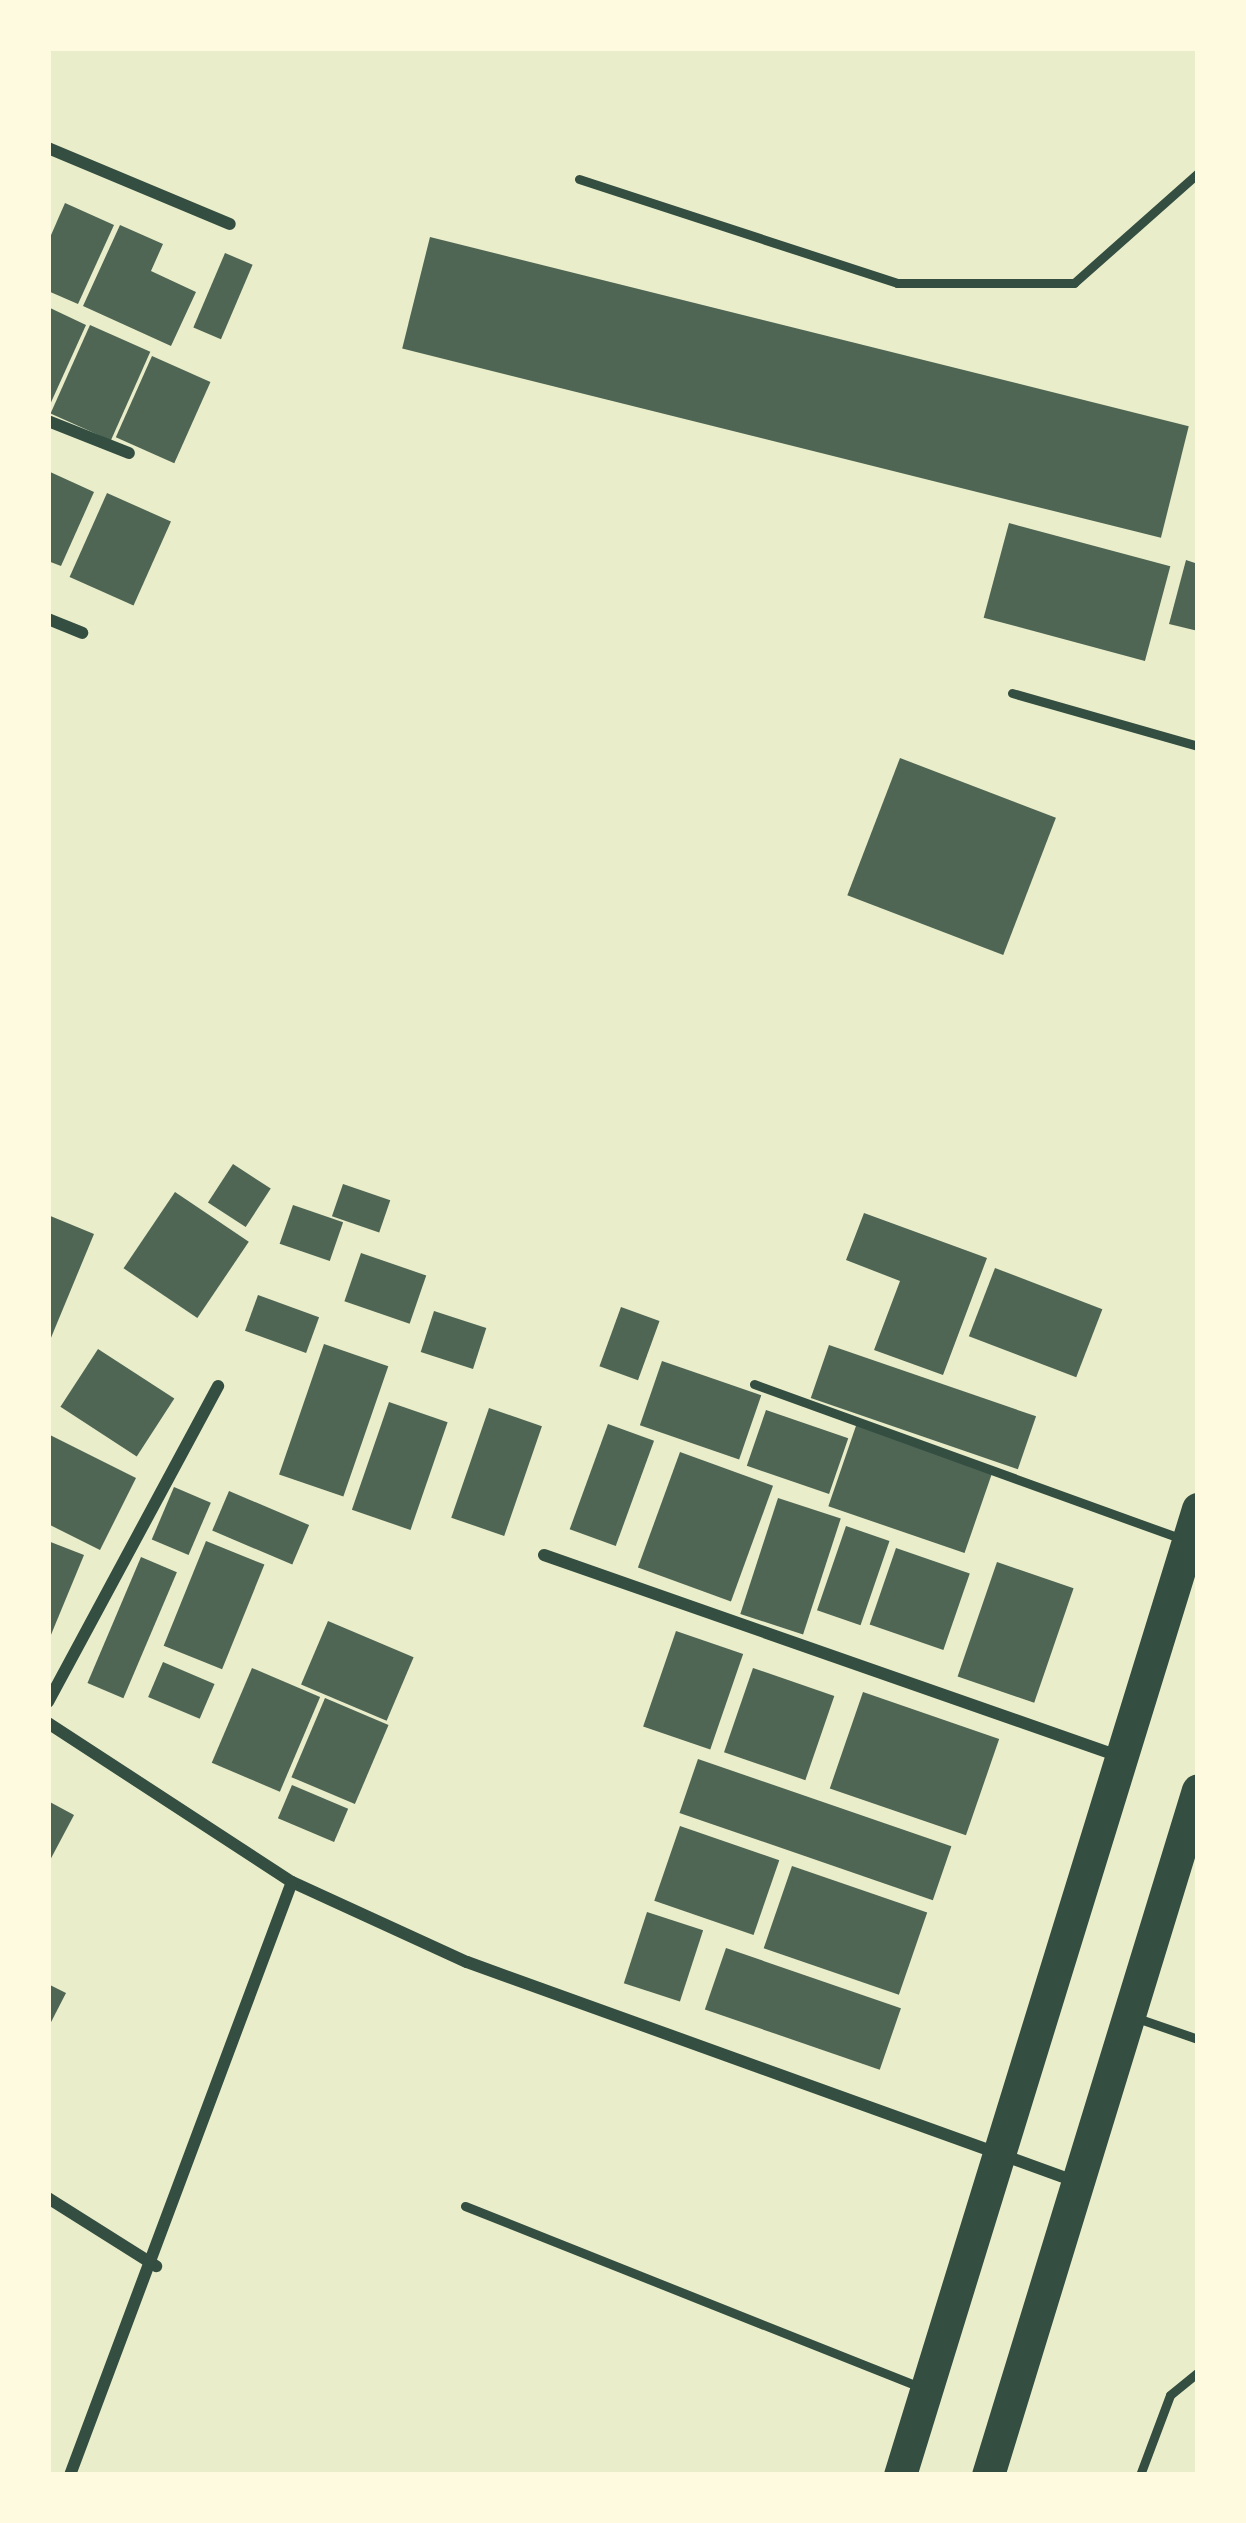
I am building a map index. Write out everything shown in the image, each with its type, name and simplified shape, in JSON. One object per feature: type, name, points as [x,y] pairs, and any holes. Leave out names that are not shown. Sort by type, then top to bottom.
[{"type":"highway","points":[[900,2475],[1126,1758],[1198,1509]]},
{"type":"highway","points":[[988,2475],[1198,1790]]},
{"type":"street","points":[[48,148],[230,224]]},
{"type":"street","points":[[48,421],[129,453]]},
{"type":"street","points":[[48,619],[82,633]]},
{"type":"street","points":[[48,1702],[218,1387]]},
{"type":"street","points":[[544,1556],[1126,1758]]},
{"type":"street","points":[[48,1723],[292,1882],[467,1962],[1077,2182]]},
{"type":"street","points":[[70,2475],[156,2266],[292,1882]]},
{"type":"street","points":[[48,2198],[156,2266]]},
{"type":"lane","points":[[579,179],[897,283],[1074,283],[1198,173]]},
{"type":"lane","points":[[1012,693],[1198,746]]},
{"type":"lane","points":[[754,1384],[1189,1543]]},
{"type":"lane","points":[[1128,2015],[1198,2039]]},
{"type":"lane","points":[[465,2206],[925,2389]]},
{"type":"lane","points":[[1140,2475],[1170,2395],[1198,2372]]},
{"type":"building","points":[[65,203],[114,225],[78,304],[48,291],[48,242]]},
{"type":"building","points":[[120,225],[163,244],[151,271],[196,292],[171,346],[83,306]]},
{"type":"building","points":[[430,237],[1189,426],[1161,538],[402,349]]},
{"type":"building","points":[[225,253],[253,265],[221,339],[193,328]]},
{"type":"building","points":[[48,307],[86,325],[48,409]]},
{"type":"building","points":[[90,325],[150,352],[111,440],[51,414]]},
{"type":"building","points":[[152,356],[210,382],[174,463],[116,437]]},
{"type":"building","points":[[48,471],[94,492],[61,566],[48,561]]},
{"type":"building","points":[[107,493],[171,521],[134,606],[70,577]]},
{"type":"building","points":[[1009,523],[1170,566],[1145,661],[984,618]]},
{"type":"building","points":[[1186,560],[1198,564],[1198,631],[1169,624]]},
{"type":"building","points":[[900,758],[1056,818],[1003,955],[847,895]]},
{"type":"building","points":[[233,1164],[271,1189],[246,1227],[208,1203]]},
{"type":"building","points":[[343,1184],[390,1200],[379,1232],[332,1216]]},
{"type":"building","points":[[175,1192],[249,1242],[197,1318],[124,1268]]},
{"type":"building","points":[[293,1205],[343,1222],[330,1261],[280,1244]]},
{"type":"building","points":[[864,1213],[987,1258],[943,1375],[874,1350],[900,1281],[846,1260]]},
{"type":"building","points":[[48,1215],[94,1234],[48,1345]]},
{"type":"building","points":[[361,1253],[426,1275],[410,1324],[344,1301]]},
{"type":"building","points":[[995,1268],[1102,1309],[1076,1377],[969,1336]]},
{"type":"building","points":[[258,1295],[319,1317],[306,1353],[245,1331]]},
{"type":"building","points":[[621,1307],[660,1321],[638,1380],[599,1366]]},
{"type":"building","points":[[434,1311],[486,1328],[473,1369],[421,1352]]},
{"type":"building","points":[[324,1344],[388,1366],[343,1497],[279,1474]]},
{"type":"building","points":[[829,1345],[1036,1416],[1018,1469],[811,1398]]},
{"type":"building","points":[[98,1349],[174,1399],[137,1456],[60,1407]]},
{"type":"building","points":[[662,1361],[761,1395],[739,1459],[640,1425]]},
{"type":"building","points":[[389,1402],[448,1422],[411,1530],[352,1510]]},
{"type":"building","points":[[489,1408],[542,1426],[504,1536],[451,1518]]},
{"type":"building","points":[[766,1410],[848,1438],[829,1494],[747,1466]]},
{"type":"building","points":[[857,1423],[993,1470],[965,1553],[828,1506]]},
{"type":"building","points":[[608,1424],[654,1441],[616,1546],[570,1529]]},
{"type":"building","points":[[48,1434],[136,1478],[100,1550],[48,1524]]},
{"type":"building","points":[[680,1452],[773,1486],[731,1601],[638,1568]]},
{"type":"building","points":[[174,1487],[211,1503],[189,1555],[152,1539]]},
{"type":"building","points":[[229,1491],[309,1525],[292,1565],[212,1531]]},
{"type":"building","points":[[778,1498],[841,1518],[803,1634],[740,1614]]},
{"type":"building","points":[[846,1526],[889,1541],[861,1625],[817,1610]]},
{"type":"building","points":[[48,1541],[84,1555],[48,1642]]},
{"type":"building","points":[[206,1541],[264,1565],[222,1669],[164,1646]]},
{"type":"building","points":[[896,1548],[970,1573],[943,1650],[870,1625]]},
{"type":"building","points":[[141,1557],[177,1572],[123,1698],[87,1683]]},
{"type":"building","points":[[997,1562],[1074,1588],[1034,1703],[958,1676]]},
{"type":"building","points":[[328,1621],[414,1657],[387,1721],[301,1685]]},
{"type":"building","points":[[676,1631],[743,1654],[710,1750],[643,1726]]},
{"type":"building","points":[[163,1662],[215,1684],[200,1719],[148,1697]]},
{"type":"building","points":[[252,1668],[320,1697],[280,1792],[212,1763]]},
{"type":"building","points":[[753,1668],[834,1696],[805,1780],[724,1752]]},
{"type":"building","points":[[863,1692],[999,1739],[966,1835],[830,1788]]},
{"type":"building","points":[[325,1698],[389,1725],[355,1804],[291,1777]]},
{"type":"building","points":[[698,1759],[951,1846],[933,1900],[679,1813]]},
{"type":"building","points":[[292,1785],[348,1809],[334,1842],[278,1818]]},
{"type":"building","points":[[48,1801],[74,1815],[48,1864]]},
{"type":"building","points":[[680,1826],[779,1860],[754,1935],[654,1901]]},
{"type":"building","points":[[792,1866],[927,1913],[899,1995],[764,1948]]},
{"type":"building","points":[[647,1912],[703,1930],[680,2002],[624,1983]]},
{"type":"building","points":[[726,1948],[901,2008],[880,2070],[705,2009]]},
{"type":"building","points":[[48,1984],[66,1993],[48,2028]]}]
